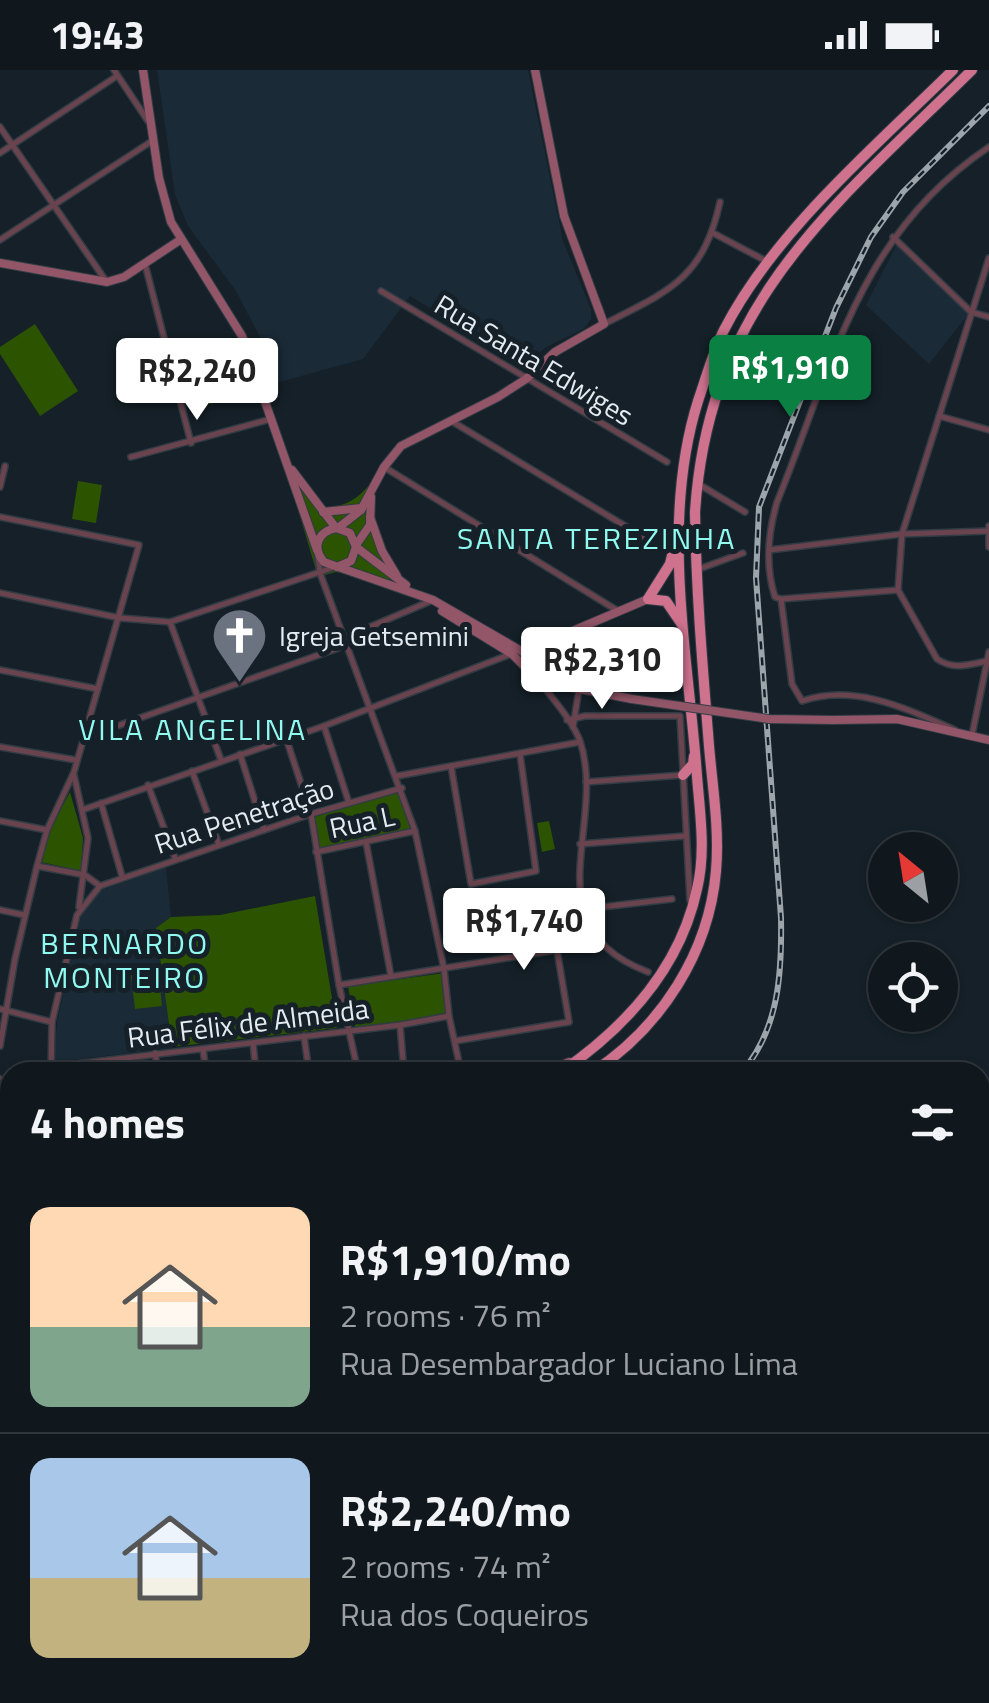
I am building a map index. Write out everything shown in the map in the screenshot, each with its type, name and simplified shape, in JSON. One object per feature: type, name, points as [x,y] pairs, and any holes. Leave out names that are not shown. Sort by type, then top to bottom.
[{"type":"highway","points":[[685,638],[676,612],[666,601],[648,598],[670,564],[682,466],[698,402],[723,332],[789,235],[953,70]]},
{"type":"highway","points":[[606,1062],[635,1039],[663,1009],[684,976],[709,916],[717,868],[696,570],[697,484],[711,409],[738,336],[765,290],[800,243],[972,70]]},
{"type":"highway","points":[[576,1062],[621,1025],[654,986],[679,941],[701,868],[678,517]]},
{"type":"highway","points":[[683,775],[693,764],[695,745]]},
{"type":"street","points":[[143,70],[165,202],[180,240],[242,336],[317,552],[320,574],[416,831],[459,1062]]},
{"type":"street","points":[[536,70],[564,216],[604,324]]},
{"type":"street","points":[[0,154],[116,73],[153,128]]},
{"type":"street","points":[[0,126],[107,282]]},
{"type":"street","points":[[0,240],[154,139]]},
{"type":"street","points":[[898,590],[775,597],[768,550],[770,528],[841,335],[880,257],[924,198],[989,148]]},
{"type":"street","points":[[563,685],[523,652],[410,590],[324,562],[317,552],[321,535],[362,508],[401,446],[526,380],[555,352],[657,297],[682,279],[700,258],[713,233],[720,202]]},
{"type":"street","points":[[713,233],[768,262]]},
{"type":"street","points":[[894,236],[972,312],[989,317]]},
{"type":"street","points":[[0,264],[107,282],[145,264],[180,240]]},
{"type":"street","points":[[987,661],[957,666],[937,659],[898,590],[902,534],[989,258]]},
{"type":"street","points":[[145,264],[191,443]]},
{"type":"street","name":"Rua Santa Edwiges","points":[[381,292],[667,462]]},
{"type":"street","points":[[938,415],[989,430]]},
{"type":"street","points":[[131,457],[271,419]]},
{"type":"street","points":[[450,420],[645,538]]},
{"type":"street","points":[[286,463],[337,528],[348,532],[356,546],[410,590]]},
{"type":"street","points":[[0,487],[5,466]]},
{"type":"street","points":[[384,468],[618,611]]},
{"type":"street","points":[[697,484],[745,512]]},
{"type":"street","points":[[0,593],[120,618],[170,622],[350,561],[368,530],[371,493]]},
{"type":"street","points":[[323,512],[362,508]]},
{"type":"street","points":[[0,517],[139,545],[74,772],[47,830],[36,866],[2,1009],[0,1046]]},
{"type":"street","points":[[370,517],[382,552],[400,580]]},
{"type":"street","points":[[768,550],[902,534],[989,529],[989,547]]},
{"type":"street","points":[[696,570],[743,553]]},
{"type":"street","points":[[523,652],[648,598]]},
{"type":"street","points":[[780,599],[792,684],[802,701],[817,696],[868,697],[962,733]]},
{"type":"street","points":[[82,738],[346,641],[432,602]]},
{"type":"street","points":[[432,602],[512,654],[571,719]]},
{"type":"street","points":[[170,622],[221,760]]},
{"type":"street","points":[[972,735],[989,652]]},
{"type":"street","points":[[82,810],[324,726],[512,654]]},
{"type":"street","points":[[0,670],[98,689]]},
{"type":"street","points":[[539,680],[632,699],[769,719],[897,719],[989,740]]},
{"type":"street","points":[[579,689],[571,719],[580,742],[586,782],[580,844],[584,909],[597,940],[621,962],[648,972]]},
{"type":"street","points":[[571,719],[680,716],[689,915]]},
{"type":"street","points":[[324,726],[350,803]]},
{"type":"street","points":[[286,738],[311,814],[356,1062]]},
{"type":"street","points":[[396,776],[580,742]]},
{"type":"street","points":[[0,746],[76,760]]},
{"type":"street","points":[[240,754],[264,830]]},
{"type":"street","points":[[451,766],[471,884],[536,871],[520,754]]},
{"type":"street","points":[[192,771],[219,845]]},
{"type":"street","points":[[51,1062],[52,1022],[86,875],[88,838],[74,772]]},
{"type":"street","points":[[586,782],[683,775]]},
{"type":"street","points":[[148,786],[175,859]]},
{"type":"street","name":"Rua Penetração","points":[[100,886],[311,814],[402,788]]},
{"type":"street","points":[[101,803],[122,876]]},
{"type":"street","points":[[0,821],[47,830]]},
{"type":"street","name":"Rua L","points":[[316,852],[416,831]]},
{"type":"street","points":[[580,844],[684,836]]},
{"type":"street","points":[[366,842],[392,976]]},
{"type":"street","points":[[36,866],[86,875],[100,886],[77,914]]},
{"type":"street","points":[[584,909],[672,899]]},
{"type":"street","points":[[0,910],[24,915]]},
{"type":"street","points":[[340,985],[597,940]]},
{"type":"street","points":[[454,1042],[570,1022],[557,950]]},
{"type":"street","points":[[2,1009],[52,1022]]},
{"type":"street","name":"Rua Félix de Almeida","points":[[100,1062],[449,1016]]},
{"type":"street","points":[[400,1025],[403,1062]]},
{"type":"street","points":[[304,1036],[308,1062]]},
{"type":"street","points":[[253,1043],[255,1062]]},
{"type":"street","points":[[204,1049],[205,1062]]},
{"type":"street","points":[[567,1062],[595,1049]]},
{"type":"street","points":[[155,1053],[156,1062]]},
{"type":"shaded area","points":[[157,70],[528,70],[563,241],[591,309],[591,319],[584,329],[548,346],[523,364],[410,296],[363,359],[276,383],[261,339],[236,291],[188,226],[175,195]]},
{"type":"shaded area","points":[[898,242],[969,313],[929,364],[866,305]]},
{"type":"shaded area","points":[[166,867],[171,917],[156,929],[172,1048],[54,1062],[57,1022],[81,916],[90,900],[102,890]]},
{"type":"green space","points":[[35,324],[78,391],[40,416],[0,354],[0,347]]},
{"type":"green space","points":[[246,372],[251,396],[204,405],[198,382]]},
{"type":"green space","points":[[284,462],[326,507],[350,501],[379,473],[369,518],[381,551],[409,590],[336,572],[318,577]]},
{"type":"green space","points":[[78,481],[102,485],[96,523],[72,519]]},
{"type":"green space","points":[[70,792],[83,838],[81,871],[41,862],[49,832]]},
{"type":"green space","points":[[398,792],[411,830],[320,849],[314,817]]},
{"type":"green space","points":[[549,821],[555,849],[542,852],[537,823]]},
{"type":"green space","points":[[315,896],[337,1028],[172,1047],[156,928],[171,917],[220,915]]},
{"type":"green space","points":[[158,964],[162,1006],[135,1009],[130,967]]},
{"type":"green space","points":[[445,973],[450,1008],[443,1016],[355,1027],[348,986]]},
{"type":"railway","points":[[749,1062],[771,1019],[781,959],[756,578],[759,507],[836,308],[871,237],[903,192],[989,106]]},
{"type":"place","name":"Igreja Getsemini","points":[[240,685]]},
{"type":"district","name":"SANTA TEREZINHA","points":[[597,539]]},
{"type":"district","name":"VILA ANGELINA","points":[[193,730]]},
{"type":"district","name":"BERNARDO MONTEIRO","points":[[125,961]]}]
